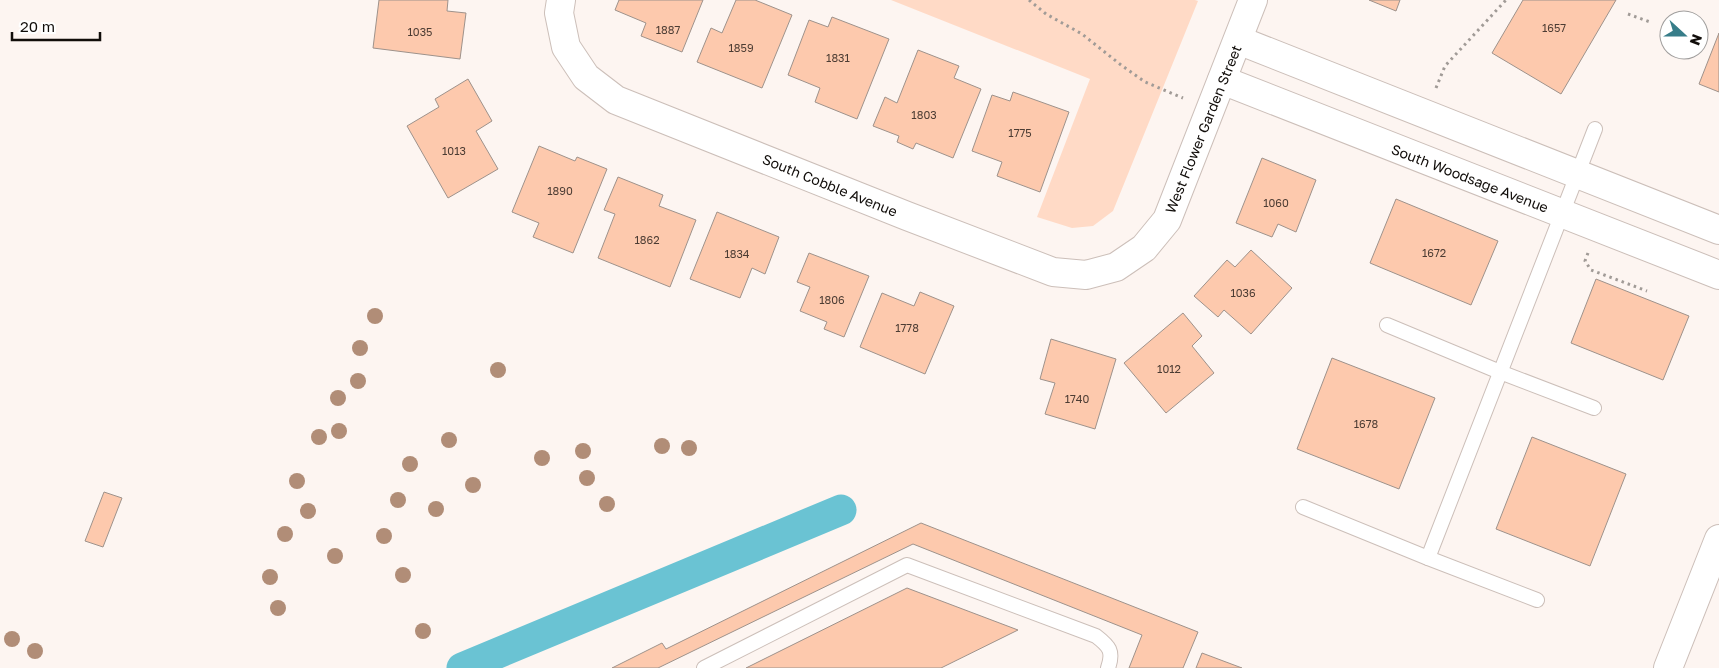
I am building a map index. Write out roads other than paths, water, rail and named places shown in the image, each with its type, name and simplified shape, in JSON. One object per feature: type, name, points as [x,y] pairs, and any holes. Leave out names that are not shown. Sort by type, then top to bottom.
[{"type":"street","name":"South Cobble Avenue","points":[[561,0],[559,13],[566,48],[586,77],[616,100],[1053,272],[1086,275],[1116,267]]},
{"type":"street","name":"West Flower Garden Street","points":[[1116,267],[1144,248],[1167,220],[1253,0]]},
{"type":"street","points":[[1238,40],[1719,230]]},
{"type":"street","name":"South Woodsage Avenue","points":[[1222,80],[1719,275]]},
{"type":"street","points":[[1668,668],[1719,539]]},
{"type":"lane","points":[[1428,558],[1595,129]]},
{"type":"lane","points":[[1387,325],[1500,372],[1594,408]]},
{"type":"lane","points":[[1303,507],[1537,600]]},
{"type":"lane","points":[[704,668],[907,565],[1096,636],[1108,646],[1112,658],[1108,668]]},
{"type":"waterway","points":[[462,668],[841,510]]}]
